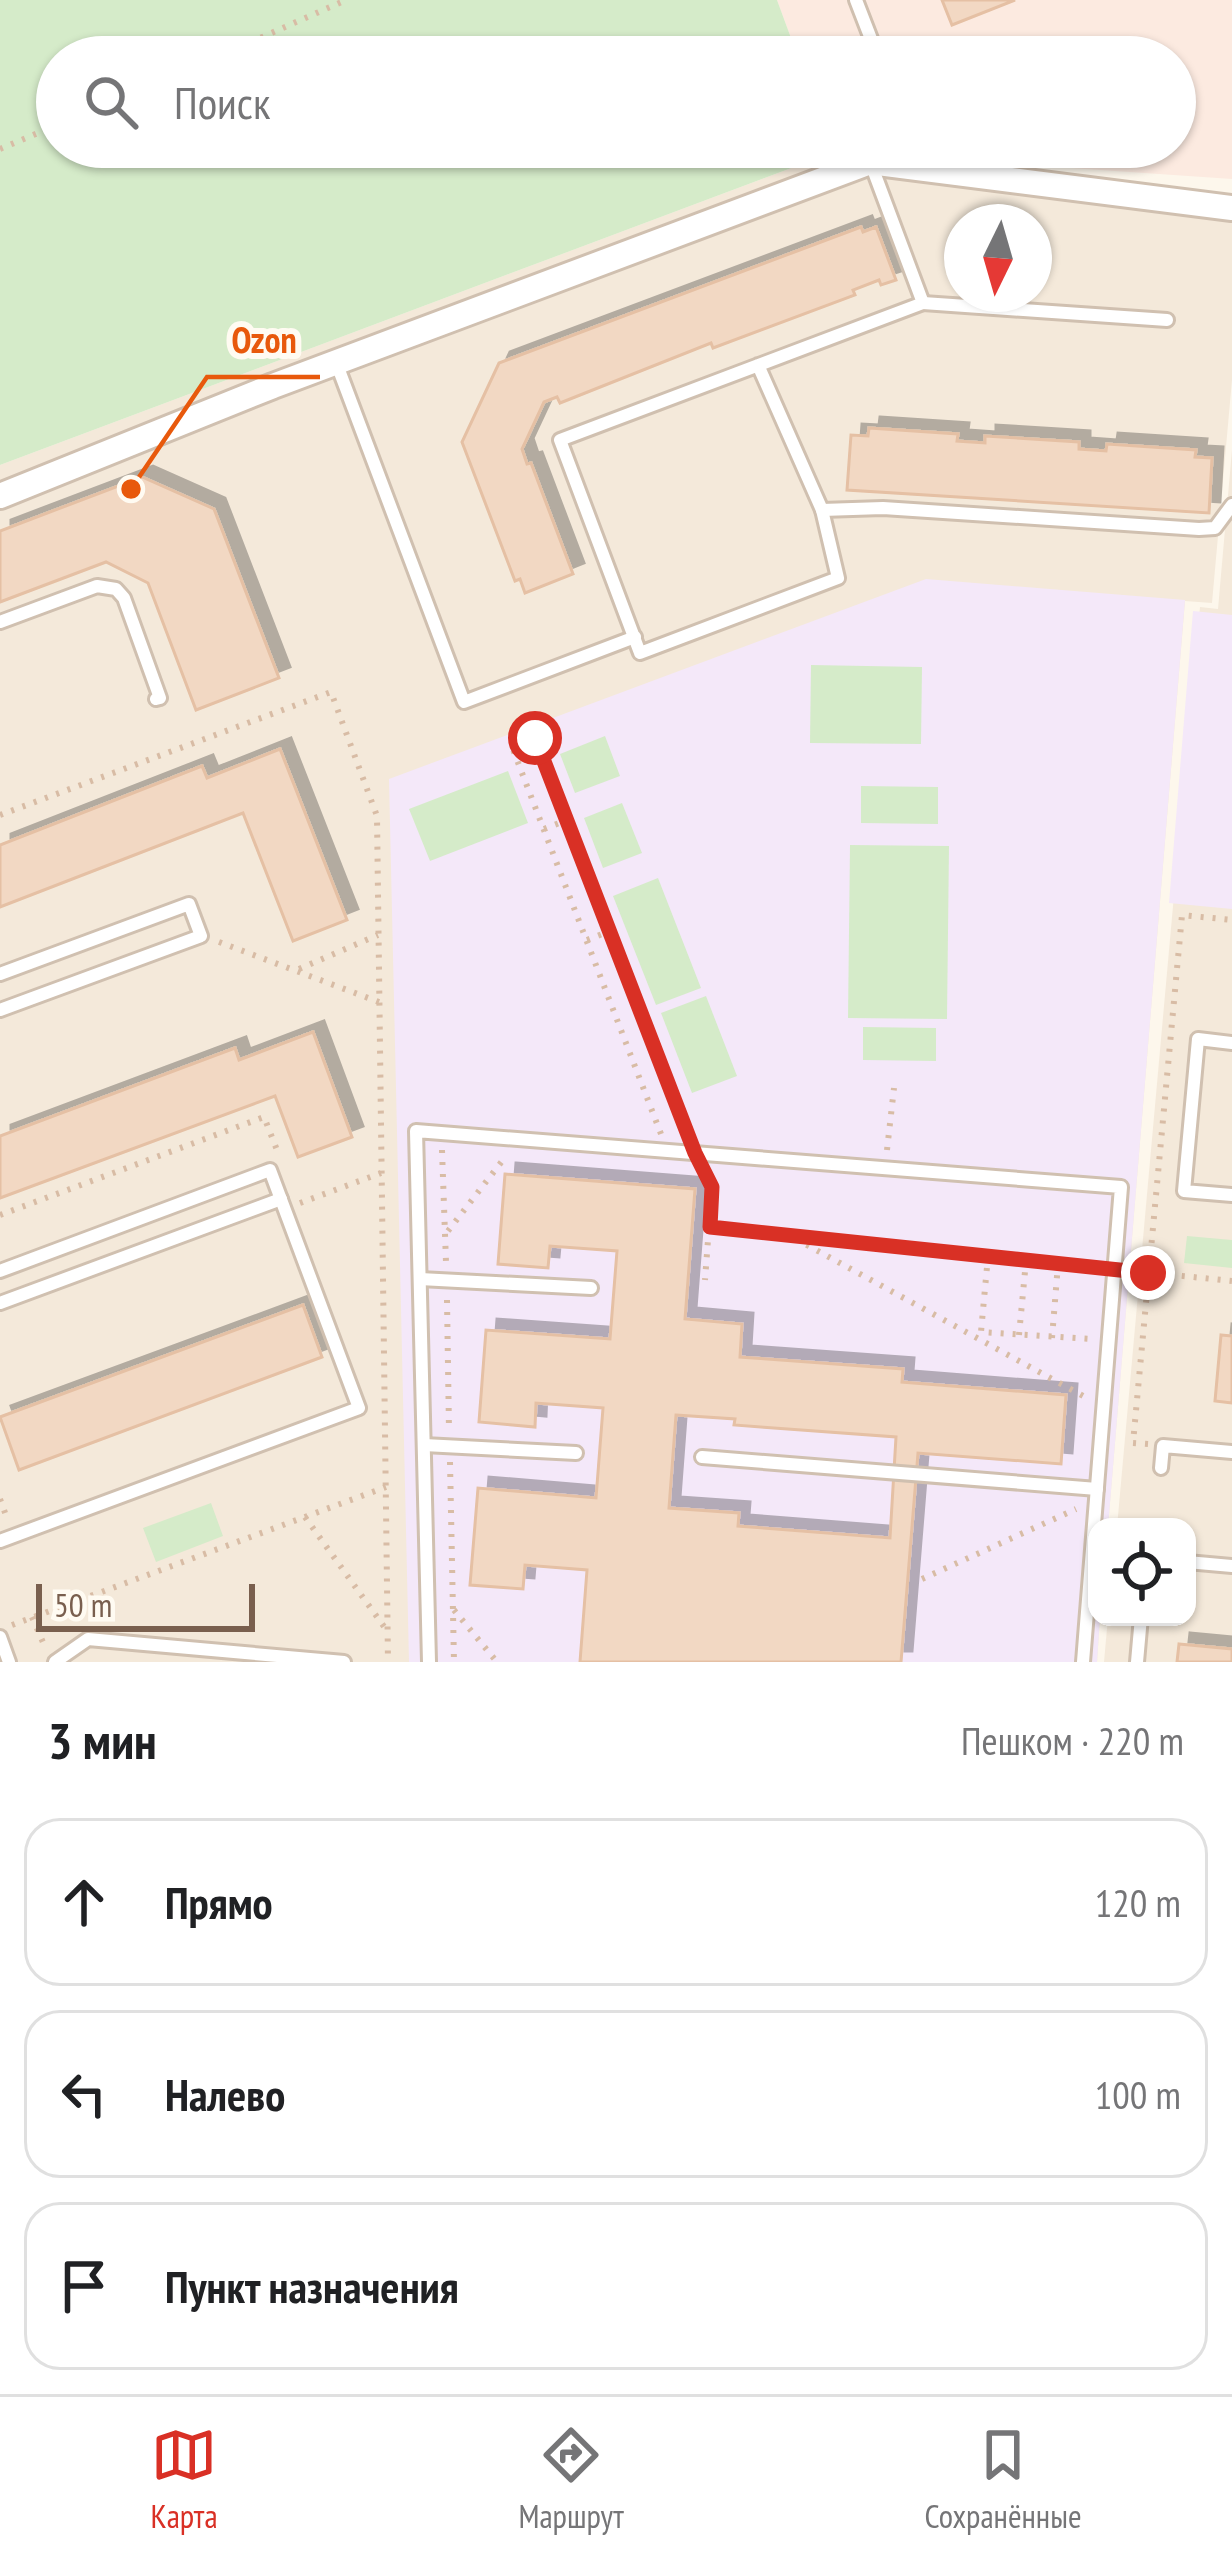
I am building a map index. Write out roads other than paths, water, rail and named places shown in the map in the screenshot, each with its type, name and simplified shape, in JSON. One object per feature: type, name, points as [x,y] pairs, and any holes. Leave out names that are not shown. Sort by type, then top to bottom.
[{"type":"street","points":[[0,496],[336,362],[854,168]]},
{"type":"street","points":[[917,168],[1232,208]]},
{"type":"lane","points":[[856,0],[870,36]]},
{"type":"lane","points":[[872,168],[923,303]]},
{"type":"lane","points":[[758,365],[822,510],[838,578],[640,652],[560,440],[758,365],[923,303],[1167,320]]},
{"type":"lane","points":[[336,362],[464,701],[634,638]]},
{"type":"lane","points":[[822,510],[883,508],[1198,529],[1215,528],[1232,505]]},
{"type":"lane","points":[[0,622],[97,586],[116,589],[124,598],[160,698],[156,699]]},
{"type":"lane","points":[[0,974],[189,904],[201,936],[0,1010]]},
{"type":"lane","points":[[1232,1042],[1198,1040],[1184,1191],[1232,1195]]},
{"type":"lane","points":[[429,1662],[416,1132],[1121,1187],[1083,1662]]},
{"type":"lane","points":[[0,1271],[270,1170],[359,1408],[0,1541]]},
{"type":"lane","points":[[0,1303],[283,1204]]},
{"type":"lane","points":[[420,1279],[592,1288]]},
{"type":"lane","points":[[424,1445],[576,1453]]},
{"type":"lane","points":[[1161,1468],[1163,1446],[1232,1452]]},
{"type":"lane","points":[[702,1457],[1097,1494]]},
{"type":"lane","points":[[1196,1563],[1232,1566]]},
{"type":"lane","points":[[1138,1662],[1140,1626]]},
{"type":"lane","points":[[0,1634],[9,1662]]},
{"type":"lane","points":[[53,1662],[88,1639],[344,1662]]},
{"type":"place","name":"Ozon","points":[[131,489]]}]
